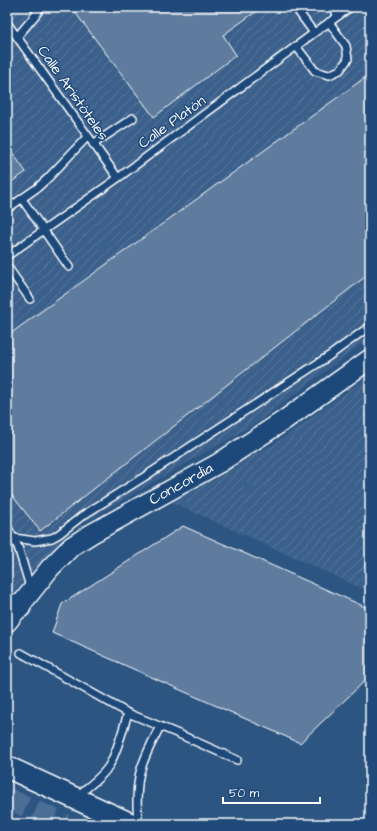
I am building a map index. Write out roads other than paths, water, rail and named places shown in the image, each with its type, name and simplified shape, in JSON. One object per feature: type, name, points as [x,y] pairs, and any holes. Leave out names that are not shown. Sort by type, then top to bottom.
[{"type":"main road","points":[[7,767],[131,824]]},
{"type":"street","name":"Concordia","points":[[15,609],[50,568],[72,546],[225,459],[314,400],[370,359]]},
{"type":"lane","points":[[17,37],[38,12],[34,7]]},
{"type":"lane","points":[[295,7],[314,33]]},
{"type":"lane","points":[[332,7],[338,16]]},
{"type":"lane","name":"Calle Platón","points":[[7,256],[118,178],[351,7]]},
{"type":"lane","points":[[296,46],[315,71],[329,75],[340,70],[348,59],[346,46],[329,22]]},
{"type":"lane","name":"Calle Aristóteles","points":[[7,23],[118,178]]},
{"type":"lane","points":[[93,144],[133,118]]},
{"type":"lane","points":[[7,209],[37,188],[88,136]]},
{"type":"lane","points":[[22,199],[69,267]]},
{"type":"lane","points":[[7,266],[30,299]]},
{"type":"lane","points":[[14,538],[35,541],[44,540],[55,536],[82,516],[329,356],[370,326]]},
{"type":"lane","points":[[7,526],[14,538],[20,554],[15,609]]},
{"type":"lane","points":[[22,653],[128,713],[237,760]]},
{"type":"lane","points":[[75,798],[110,765],[128,713]]},
{"type":"lane","points":[[138,824],[137,791],[139,776],[160,726]]},
{"type":"tunnel","points":[[7,798],[65,824]]}]
